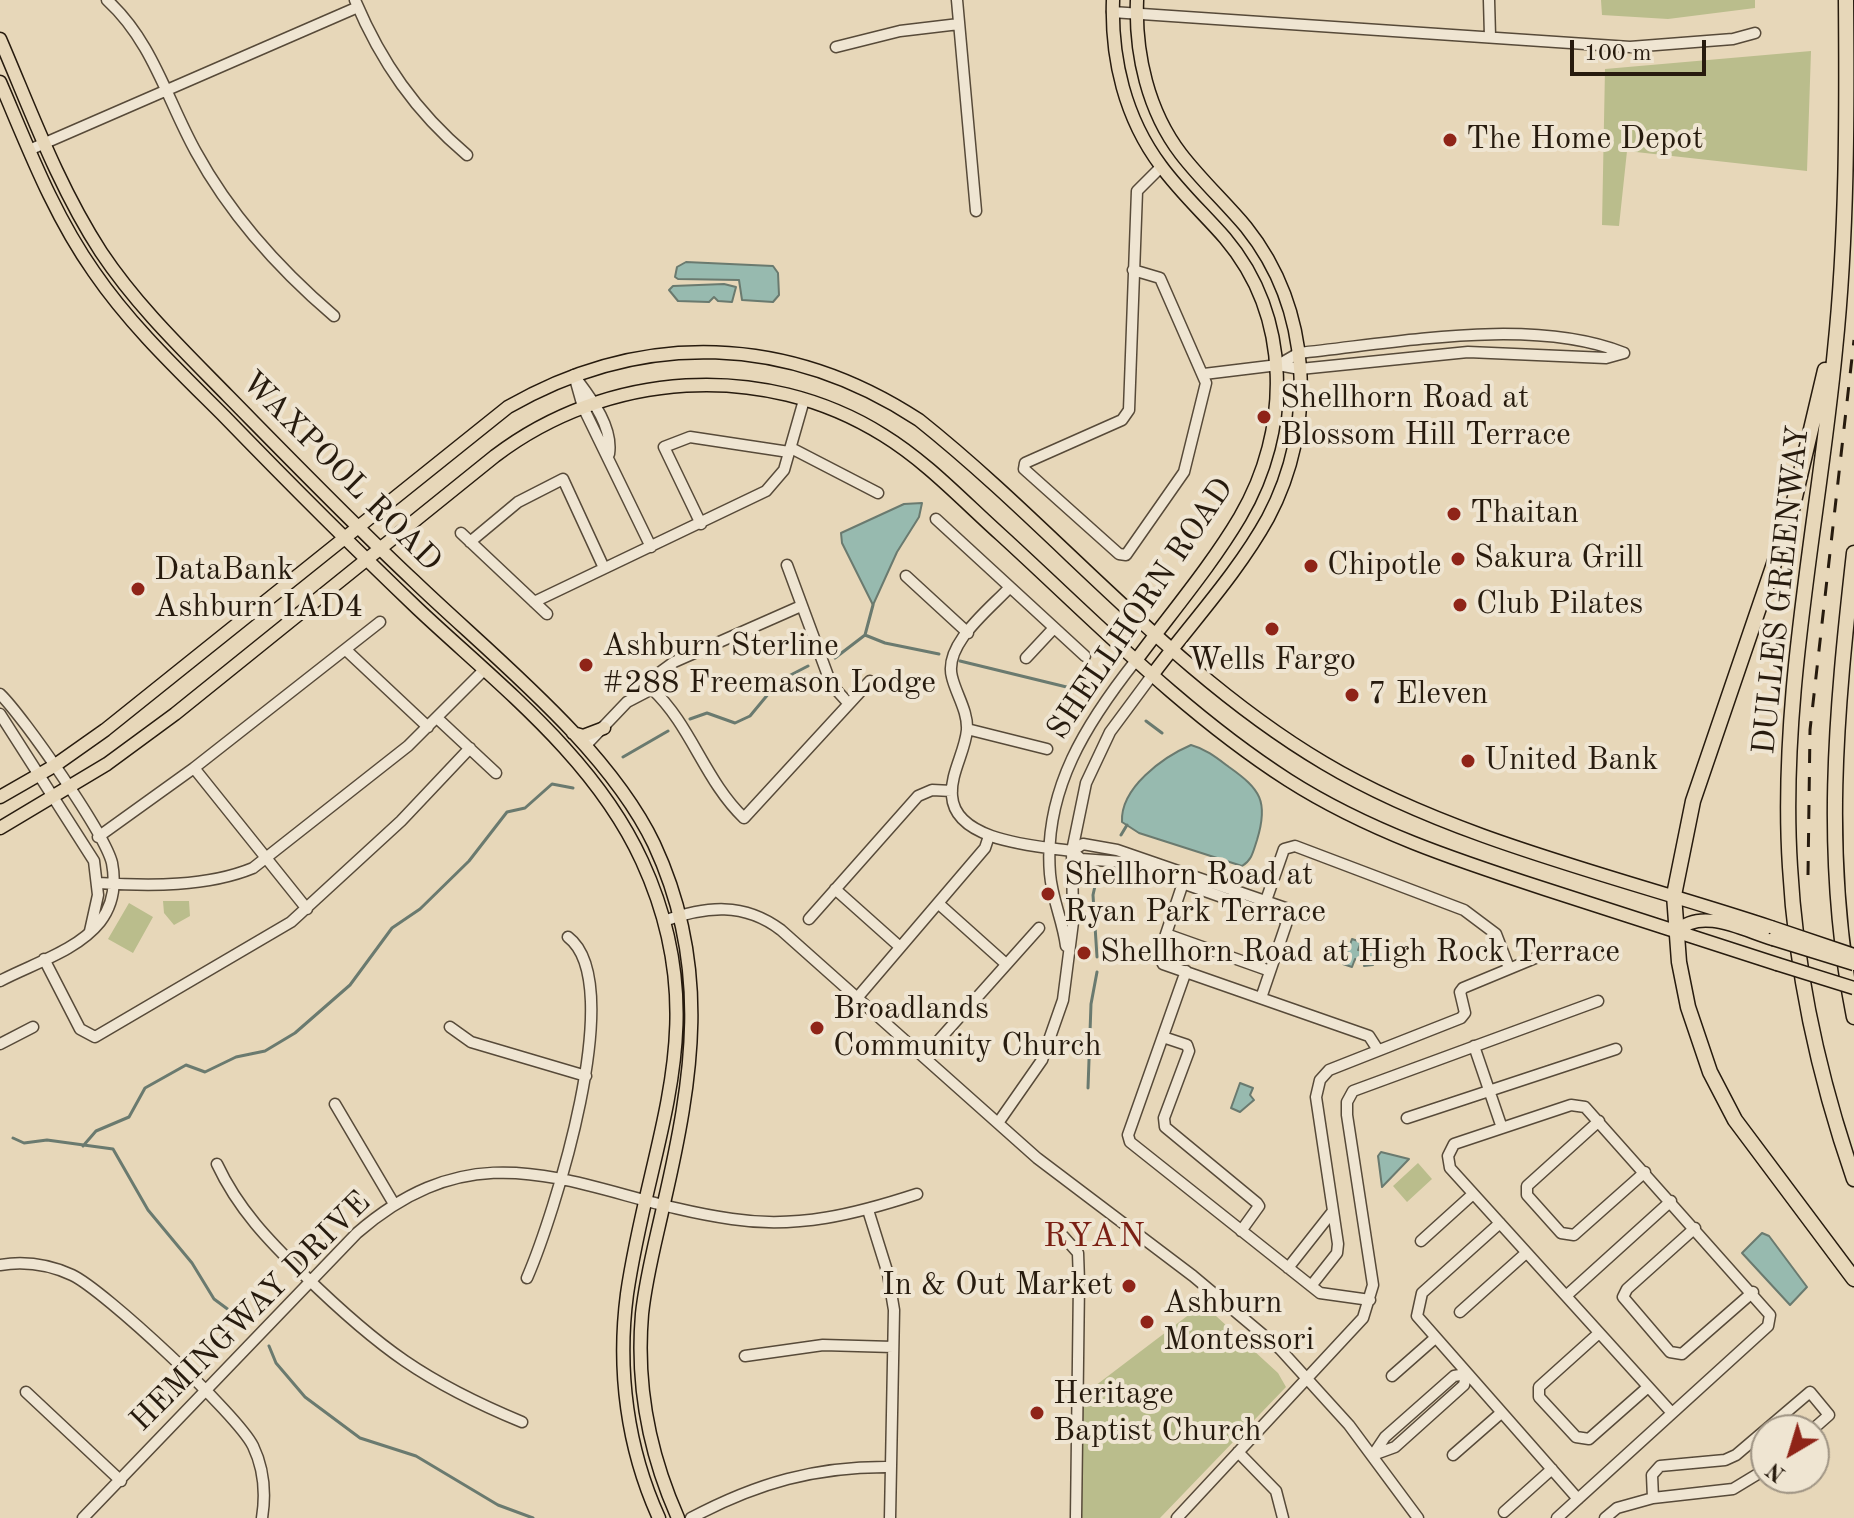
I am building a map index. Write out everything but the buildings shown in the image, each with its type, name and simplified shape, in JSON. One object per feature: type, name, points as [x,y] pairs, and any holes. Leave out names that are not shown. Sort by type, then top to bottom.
[{"type":"highway","name":"DULLES GREENWAY","points":[[1846,0],[1845,192],[1838,315],[1795,686],[1789,853],[1795,923],[1813,1043],[1854,1179]]},
{"type":"highway","points":[[1838,315],[1791,514],[1693,801],[1674,895],[1679,962],[1691,1021],[1722,1096],[1791,1197],[1854,1279]]},
{"type":"highway","name":"DULLES GREENWAY","points":[[1853,1013],[1836,887],[1832,809],[1839,690],[1854,553]]},
{"type":"main road","name":"SHELLHORN ROAD","points":[[1113,6],[1116,57],[1136,125],[1161,167],[1225,238],[1249,271],[1265,308],[1278,365],[1271,436],[1248,502],[1137,659]]},
{"type":"main road","name":"SHELLHORN ROAD","points":[[1137,6],[1141,64],[1161,120],[1181,154],[1246,227],[1267,258],[1291,314],[1300,369],[1297,433],[1277,500],[1251,544],[1153,674]]},
{"type":"main road","name":"WAXPOOL ROAD","points":[[0,39],[75,208],[127,288],[356,526],[586,745],[620,787],[642,821],[665,870],[681,915],[692,990],[693,1044],[688,1090],[644,1294],[640,1355],[642,1386],[654,1451],[678,1518]]},
{"type":"main road","name":"WAXPOOL ROAD","points":[[0,82],[29,150],[74,241],[124,312],[342,537],[584,770],[623,824],[645,867],[664,921],[674,976],[677,1046],[670,1099],[627,1294],[624,1362],[630,1431],[659,1518]]},
{"type":"main road","points":[[0,797],[54,766],[105,730],[498,414],[574,375],[649,356],[730,352],[789,361],[869,389],[944,440],[1157,633],[1261,721],[1362,784],[1439,819],[1674,895],[1854,964]]},
{"type":"main road","points":[[0,828],[68,789],[175,714],[509,445],[589,405],[624,393],[690,384],[741,386],[804,400],[869,427],[911,454],[1153,674],[1251,754],[1316,797],[1371,825],[1456,860],[1854,988]]},
{"type":"main road","points":[[573,733],[589,735],[604,728]]},
{"type":"main road","points":[[551,735],[573,745],[586,745]]},
{"type":"main road","points":[[1677,931],[1693,919],[1706,919],[1854,955]]},
{"type":"street","points":[[107,0],[141,37],[197,153],[235,213],[281,267],[334,316]]},
{"type":"street","points":[[957,0],[976,211]]},
{"type":"street","points":[[1489,0],[1490,36]]},
{"type":"street","points":[[29,150],[356,3],[378,50],[403,89],[433,124],[467,155]]},
{"type":"street","points":[[1113,6],[1640,47],[1733,39],[1755,33]]},
{"type":"street","points":[[836,47],[900,31],[959,24]]},
{"type":"street","points":[[1133,270],[1160,278],[1204,374],[1204,397],[1184,472],[1126,555],[1119,554],[1024,469],[1025,463],[1126,415],[1133,270],[1137,191],[1161,167]]},
{"type":"street","points":[[1204,374],[1278,365],[1300,369],[1468,352],[1606,358],[1624,353],[1585,342],[1514,336],[1448,338],[1299,353],[1278,365]]},
{"type":"street","points":[[574,375],[651,547]]},
{"type":"street","points":[[534,602],[766,491],[780,476],[804,400]]},
{"type":"street","points":[[701,524],[664,447],[690,437],[790,450],[878,493]]},
{"type":"street","points":[[470,542],[518,502],[563,479],[604,568]]},
{"type":"street","points":[[936,519],[1085,656]]},
{"type":"street","points":[[461,533],[547,614]]},
{"type":"street","points":[[787,565],[831,684],[849,704]]},
{"type":"street","points":[[906,576],[968,633]]},
{"type":"street","points":[[1010,587],[955,650],[950,667],[967,729],[952,791],[953,803],[964,821],[989,836],[1072,851],[1081,859],[1123,862],[1264,906],[1291,910],[1261,998]]},
{"type":"street","points":[[586,745],[627,702],[652,689],[655,676],[674,662],[801,606]]},
{"type":"street","points":[[98,837],[194,768],[380,622]]},
{"type":"street","points":[[1026,658],[1054,628]]},
{"type":"street","points":[[346,650],[428,727]]},
{"type":"street","name":"SHELLHORN ROAD","points":[[1068,956],[1052,887],[1050,848],[1058,794],[1078,742],[1137,659]]},
{"type":"street","points":[[99,883],[219,879],[236,875],[268,859],[428,727],[483,671]]},
{"type":"street","name":"SHELLHORN ROAD","points":[[998,1123],[1030,1081],[1051,1039],[1063,1000],[1073,922],[1072,851],[1081,801],[1110,732],[1153,674]]},
{"type":"street","points":[[652,689],[668,707],[721,794],[744,818],[870,681]]},
{"type":"street","points":[[0,694],[31,730],[98,837],[111,862],[114,884],[110,904],[90,931],[0,981]]},
{"type":"street","points":[[0,714],[94,861],[99,883],[90,931]]},
{"type":"street","points":[[437,718],[496,773]]},
{"type":"street","points":[[967,729],[1047,749]]},
{"type":"street","points":[[44,959],[80,1029],[95,1037],[279,931],[307,909],[401,821],[470,748]]},
{"type":"street","points":[[194,768],[307,909]]},
{"type":"street","points":[[809,919],[918,796],[932,790],[952,791]]},
{"type":"street","points":[[857,998],[985,848],[989,836]]},
{"type":"street","points":[[1264,906],[1284,849],[1295,846],[1464,910],[1496,934],[1509,968]]},
{"type":"street","points":[[1184,879],[1160,960],[1369,1036],[1378,1050]]},
{"type":"street","points":[[835,889],[900,947]]},
{"type":"street","points":[[939,904],[1006,964]]},
{"type":"street","points":[[664,921],[725,908],[755,913],[781,930],[1080,1192],[1236,1311],[1308,1379],[1373,1455],[1418,1518]]},
{"type":"street","points":[[939,1040],[1039,928]]},
{"type":"street","points":[[1166,934],[1270,971]]},
{"type":"street","points":[[527,1278],[548,1225],[586,1076],[590,987],[583,954],[568,937]]},
{"type":"street","points":[[1311,1286],[1337,1253],[1316,1097],[1320,1080],[1329,1070],[1461,1018],[1465,1013],[1460,992],[1463,988],[1545,954]]},
{"type":"street","points":[[1186,971],[1128,1135],[1130,1142],[1326,1297],[1347,1295],[1370,1300]]},
{"type":"street","points":[[1177,1518],[1356,1329],[1370,1300],[1373,1285],[1347,1102],[1358,1086],[1598,1001]]},
{"type":"street","points":[[0,1044],[33,1027]]},
{"type":"street","points":[[450,1027],[471,1042],[586,1076]]},
{"type":"street","points":[[1163,1037],[1187,1045],[1189,1051],[1164,1118],[1165,1127],[1257,1203],[1259,1206],[1241,1231]]},
{"type":"street","points":[[1474,1046],[1502,1128]]},
{"type":"street","points":[[1407,1118],[1616,1049]]},
{"type":"street","points":[[335,1104],[394,1204]]},
{"type":"street","points":[[1557,1518],[1768,1326],[1770,1315],[1753,1292],[1585,1107],[1575,1104],[1458,1142],[1449,1151],[1450,1168],[1672,1413]]},
{"type":"street","points":[[1599,1121],[1527,1186],[1527,1195],[1561,1233],[1574,1235],[1645,1172]]},
{"type":"street","points":[[217,1164],[250,1219],[359,1328],[403,1363],[454,1393],[522,1422]]},
{"type":"street","name":"HEMINGWAY DRIVE","points":[[83,1518],[357,1233],[394,1204],[463,1176],[506,1171],[561,1176],[723,1218],[761,1222],[818,1220],[868,1210],[917,1194]]},
{"type":"street","points":[[1421,1241],[1473,1194]]},
{"type":"street","points":[[1566,1296],[1671,1201]]},
{"type":"street","points":[[868,1210],[892,1292],[890,1518]]},
{"type":"street","points":[[1288,1268],[1333,1211]]},
{"type":"street","points":[[1500,1223],[1418,1299],[1417,1316],[1434,1339],[1578,1499]]},
{"type":"street","points":[[1695,1228],[1627,1289],[1623,1297],[1670,1352],[1682,1354],[1753,1292]]},
{"type":"street","points":[[1063,1236],[1078,1253],[1076,1518]]},
{"type":"street","points":[[1460,1312],[1526,1253]]},
{"type":"street","points":[[0,1265],[38,1265],[86,1282],[234,1419],[252,1445],[263,1476],[262,1518]]},
{"type":"street","points":[[1599,1333],[1539,1387],[1539,1397],[1576,1437],[1589,1439],[1648,1387]]},
{"type":"street","points":[[1392,1376],[1434,1339]]},
{"type":"street","points":[[745,1356],[823,1345],[893,1347]]},
{"type":"street","points":[[1373,1455],[1395,1447],[1464,1385],[1466,1374]]},
{"type":"street","points":[[26,1392],[121,1481]]},
{"type":"street","points":[[1784,1414],[1810,1392],[1828,1414]]},
{"type":"street","points":[[1453,1455],[1501,1413]]},
{"type":"street","points":[[1653,1498],[1652,1475],[1660,1466],[1725,1460],[1750,1443]]},
{"type":"street","points":[[1238,1452],[1276,1491],[1283,1518]]},
{"type":"street","points":[[691,1518],[756,1486],[792,1475],[828,1468],[891,1467]]},
{"type":"street","points":[[1504,1512],[1552,1469]]},
{"type":"street","points":[[1605,1518],[1617,1508],[1653,1498],[1733,1489],[1750,1479]]},
{"type":"green space","points":[[1601,0],[1755,0],[1755,8],[1668,19],[1602,15]]},
{"type":"green space","points":[[1811,51],[1807,171],[1627,151],[1619,226],[1602,225],[1605,69]]},
{"type":"green space","points":[[163,901],[189,901],[190,916],[174,925],[164,913]]},
{"type":"green space","points":[[129,903],[153,917],[133,953],[108,939]]},
{"type":"green space","points":[[1418,1163],[1432,1179],[1407,1202],[1393,1186]]},
{"type":"green space","points":[[1203,1304],[1278,1373],[1286,1387],[1160,1518],[1080,1518],[1083,1395]]},
{"type":"water","points":[[686,262],[773,266],[778,273],[779,295],[773,302],[742,300],[739,280],[678,279],[675,277],[677,267]]},
{"type":"water","points":[[724,284],[736,287],[732,302],[718,301],[714,297],[709,302],[678,301],[669,290],[673,286]]},
{"type":"water","points":[[922,503],[919,517],[897,552],[873,605],[842,543],[841,533],[904,504]]},
{"type":"water","points":[[1191,745],[1211,754],[1240,775],[1259,797],[1261,827],[1252,855],[1242,866],[1139,833],[1122,822],[1128,797],[1145,775],[1168,757]]},
{"type":"water","points":[[1352,939],[1361,942],[1358,950],[1373,952],[1373,965],[1364,966],[1365,962],[1355,959],[1352,967],[1343,964]]},
{"type":"water","points":[[1240,1083],[1253,1088],[1250,1095],[1254,1100],[1240,1112],[1231,1108]]},
{"type":"water","points":[[1381,1152],[1409,1159],[1382,1187],[1378,1156]]},
{"type":"water","points":[[1762,1233],[1769,1236],[1807,1287],[1790,1305],[1742,1253]]},
{"type":"waterway","points":[[835,658],[865,635],[873,605]]},
{"type":"waterway","points":[[865,635],[885,643],[939,654]]},
{"type":"waterway","points":[[960,661],[1083,691]]},
{"type":"waterway","points":[[690,719],[707,713],[735,723],[750,716],[779,681],[808,666]]},
{"type":"waterway","points":[[1146,721],[1162,733]]},
{"type":"waterway","points":[[623,757],[668,731]]},
{"type":"waterway","points":[[83,1146],[96,1131],[129,1117],[145,1088],[186,1065],[205,1072],[236,1057],[265,1051],[295,1033],[350,985],[392,928],[420,909],[469,861],[507,812],[525,808],[552,784],[573,788]]},
{"type":"waterway","points":[[1121,835],[1127,825]]},
{"type":"waterway","points":[[1097,957],[1093,895],[1095,886],[1104,875]]},
{"type":"waterway","points":[[1088,1088],[1091,1004],[1097,972]]},
{"type":"waterway","points":[[13,1138],[24,1143],[47,1140],[113,1149],[148,1210],[192,1263],[214,1299],[245,1322]]},
{"type":"waterway","points":[[269,1346],[276,1363],[305,1397],[360,1438],[416,1456],[498,1505],[533,1518]]},
{"type":"railway","points":[[1808,875],[1810,730],[1854,340]]},
{"type":"place","name":"The Home Depot","points":[[1450,140]]},
{"type":"place","name":"Shellhorn Road at Blossom Hill Terrace","points":[[1264,417]]},
{"type":"place","name":"Thaitan","points":[[1454,514]]},
{"type":"place","name":"Sakura Grill","points":[[1458,559]]},
{"type":"place","name":"Chipotle","points":[[1311,566]]},
{"type":"place","name":"DataBank Ashburn IAD4","points":[[138,589]]},
{"type":"place","name":"Club Pilates","points":[[1460,605]]},
{"type":"place","name":"Wells Fargo","points":[[1272,629]]},
{"type":"place","name":"Ashburn Sterline #288 Freemason Lodge","points":[[586,665]]},
{"type":"place","name":"7 Eleven","points":[[1352,695]]},
{"type":"place","name":"United Bank","points":[[1468,761]]},
{"type":"place","name":"Shellhorn Road at Ryan Park Terrace","points":[[1048,894]]},
{"type":"place","name":"Shellhorn Road at High Rock Terrace","points":[[1084,953]]},
{"type":"place","name":"Broadlands Community Church","points":[[817,1028]]},
{"type":"place","name":"In & Out Market","points":[[1129,1286]]},
{"type":"place","name":"Ashburn Montessori","points":[[1147,1322]]},
{"type":"place","name":"Heritage Baptist Church","points":[[1037,1413]]},
{"type":"district","name":"RYAN","points":[[1095,1237]]}]
